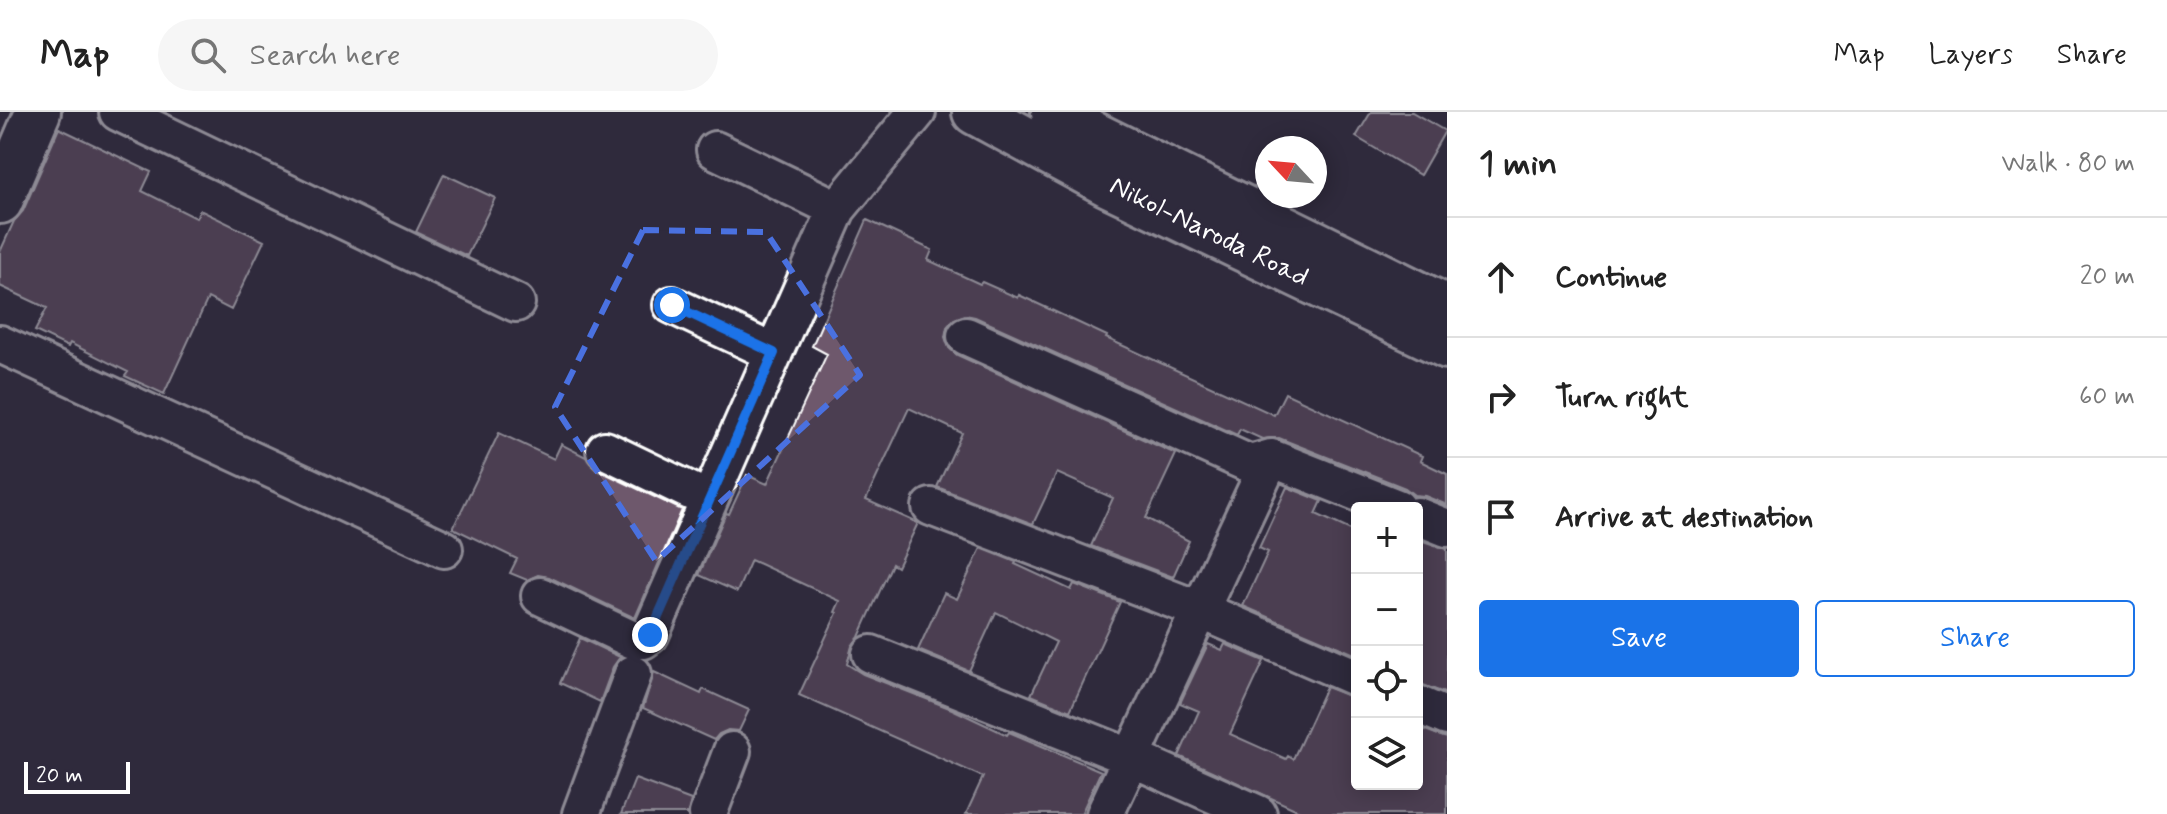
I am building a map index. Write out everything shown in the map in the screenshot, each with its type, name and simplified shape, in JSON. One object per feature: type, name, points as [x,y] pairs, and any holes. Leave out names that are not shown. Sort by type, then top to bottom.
[{"type":"main road","points":[[0,123],[5,112]]},
{"type":"main road","points":[[0,201],[38,112]]},
{"type":"main road","name":"Nikol-Naroda Road","points":[[975,112],[1108,184],[1447,346]]},
{"type":"main road","points":[[1054,112],[1447,308]]},
{"type":"street","points":[[118,112],[516,303]]},
{"type":"street","points":[[540,596],[633,640],[643,640],[650,635],[837,209],[917,112]]},
{"type":"street","points":[[715,150],[837,209]]},
{"type":"street","points":[[672,305],[774,353]]},
{"type":"street","points":[[966,336],[1250,464],[1271,458],[1382,502]]},
{"type":"street","points":[[0,344],[444,549]]},
{"type":"street","points":[[605,450],[709,500]]},
{"type":"street","points":[[1105,814],[1271,458]]},
{"type":"street","points":[[931,507],[1200,610],[1351,675]]},
{"type":"street","points":[[1423,518],[1447,528]]},
{"type":"street","points":[[871,654],[1132,758],[1258,814]]},
{"type":"street","points":[[581,814],[633,674]]},
{"type":"street","points":[[1423,707],[1447,717]]},
{"type":"street","points":[[708,814],[732,751]]},
{"type":"highlighted area","points":[[643,230],[766,232],[860,375],[656,561],[555,407]]},
{"type":"building","points":[[1371,112],[1412,112],[1445,131],[1420,175],[1356,137]]},
{"type":"building","points":[[59,128],[151,172],[142,191],[196,218],[200,210],[264,241],[231,310],[208,298],[164,394],[125,376],[128,372],[70,343],[68,347],[35,331],[47,308],[0,286],[0,252],[14,221],[23,211]]},
{"type":"building","points":[[444,174],[495,198],[467,256],[416,232]]},
{"type":"building","points":[[867,220],[932,250],[928,260],[980,284],[982,282],[1018,298],[1019,295],[1274,415],[1285,393],[1422,456],[1420,461],[1447,474],[1447,505],[1414,495],[1405,488],[1279,438],[1262,439],[1240,429],[1237,435],[975,317],[965,315],[954,319],[947,327],[945,337],[949,348],[957,355],[1176,454],[1146,518],[1189,541],[1173,577],[1091,546],[1113,498],[1057,473],[1033,524],[937,487],[962,433],[909,408],[866,500],[918,523],[897,567],[892,564],[852,646],[847,664],[863,674],[952,709],[1007,735],[1009,732],[1101,771],[1081,814],[966,814],[983,777],[799,695],[840,601],[751,560],[737,592],[699,575],[726,513],[729,514],[747,475],[767,484],[827,354],[812,346]]},
{"type":"building","points":[[499,433],[554,459],[561,444],[586,457],[596,469],[682,510],[635,618],[549,577],[538,575],[527,580],[510,573],[517,559],[453,528]]},
{"type":"building","points":[[1287,487],[1322,501],[1316,514],[1351,530],[1351,652],[1243,606],[1268,552],[1259,548]]},
{"type":"building","points":[[1423,541],[1447,549],[1447,694],[1423,685]]},
{"type":"building","points":[[981,548],[1071,590],[1074,584],[1120,602],[1070,711],[1031,695],[1056,642],[996,612],[969,671],[918,650],[944,593],[957,599]]},
{"type":"building","points":[[580,638],[620,657],[600,702],[560,683]]},
{"type":"building","points":[[1208,644],[1222,650],[1225,644],[1264,661],[1230,734],[1286,759],[1288,756],[1293,759],[1326,687],[1351,697],[1351,790],[1423,790],[1423,729],[1447,738],[1447,814],[1306,814],[1179,756],[1199,711],[1180,703]]},
{"type":"building","points":[[654,672],[701,694],[703,689],[749,710],[739,731],[728,730],[714,740],[643,708]]},
{"type":"building","points":[[635,779],[691,800],[688,814],[621,814]]},
{"type":"route","points":[[650,635],[774,353],[672,305]]}]
